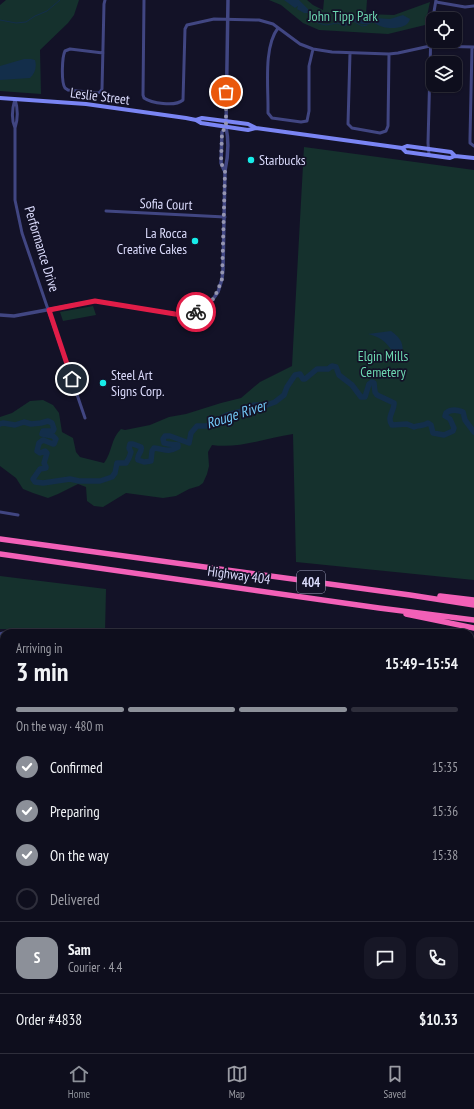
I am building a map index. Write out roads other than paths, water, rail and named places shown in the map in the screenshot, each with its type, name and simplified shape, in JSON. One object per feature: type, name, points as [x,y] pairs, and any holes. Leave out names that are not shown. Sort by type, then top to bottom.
[{"type":"highway","points":[[0,536],[68,549]]},
{"type":"highway","name":"Highway 404","points":[[0,539],[410,595],[474,606]]},
{"type":"highway","name":"Highway 404","points":[[0,555],[474,620]]},
{"type":"highway","points":[[410,595],[416,594],[474,600]]},
{"type":"highway","points":[[379,608],[474,628]]},
{"type":"main road","name":"Leslie Street","points":[[0,98],[86,104],[196,120],[201,123],[226,127],[248,130],[256,128]]},
{"type":"main road","name":"Leslie Street","points":[[196,120],[202,118],[226,121],[248,124],[256,128],[402,148],[407,146],[428,148],[451,152],[456,156]]},
{"type":"main road","name":"Leslie Street","points":[[402,148],[406,152],[450,158],[456,156],[474,158]]},
{"type":"street","points":[[103,53],[68,49],[64,52],[63,82],[65,88],[68,90],[97,93],[101,92],[103,86],[105,0]]},
{"type":"street","points":[[144,0],[143,95],[144,98],[150,101],[175,104],[183,100],[184,33],[187,25],[214,19],[259,20],[273,24],[300,44],[313,49],[332,52],[389,54],[426,47]]},
{"type":"street","points":[[0,315],[14,316],[95,301],[186,315],[199,311],[208,306],[218,292],[222,279],[225,217],[225,171],[221,163],[222,132],[226,127],[228,0]]},
{"type":"street","points":[[434,12],[436,1],[465,7],[474,6]]},
{"type":"street","points":[[278,28],[272,37],[268,53],[268,113],[272,118],[304,122],[308,119],[309,66],[313,49]]},
{"type":"street","points":[[462,47],[473,47],[470,143],[474,146]]},
{"type":"street","points":[[429,155],[430,48]]},
{"type":"street","points":[[350,53],[348,124],[352,128],[380,133],[386,131],[388,123],[389,54]]},
{"type":"street","name":"Performance Drive","points":[[15,99],[12,108],[12,122],[14,128],[15,200],[22,233],[84,418]]},
{"type":"street","name":"Sofia Court","points":[[106,211],[225,217]]},
{"type":"street","points":[[0,512],[18,515]]},
{"type":"water","points":[[284,0],[299,0],[308,9],[309,13],[304,13],[297,9],[298,6],[295,8]]},
{"type":"water","points":[[403,15],[410,19],[406,25],[399,28],[383,27],[373,22],[367,25],[368,24],[362,24],[352,20],[345,25],[339,22],[353,18],[369,22],[375,18],[390,19]]},
{"type":"water","points":[[24,59],[35,60],[35,70],[30,78],[0,80],[0,66]]},
{"type":"water","points":[[391,331],[400,339],[403,349],[402,357],[398,360],[383,340],[368,334]]},
{"type":"waterway","points":[[0,20],[16,23],[26,22],[47,11],[60,0]]},
{"type":"waterway","points":[[309,13],[318,23],[326,25],[337,23],[345,26],[353,21],[362,26],[367,25]]},
{"type":"waterway","name":"Rouge River","points":[[0,424],[15,425],[24,422],[31,424],[48,421],[52,423],[54,429],[53,431],[43,431],[42,434],[53,436],[56,439],[54,444],[43,440],[39,443],[37,451],[40,453],[45,451],[47,453],[44,463],[46,468],[40,469],[33,479],[35,482],[43,483],[70,479],[79,481],[100,481],[112,477],[115,473],[117,463],[126,463],[131,452],[129,448],[130,444],[141,447],[138,460],[144,462],[151,461],[152,451],[154,448],[168,450],[178,447],[178,445],[164,443],[163,439],[165,436],[170,436],[189,443],[191,433],[197,426],[207,426],[227,415],[242,411],[254,405],[267,405],[275,402],[284,395],[287,387],[295,375],[300,374],[303,379],[305,379],[317,369],[328,369],[332,366],[336,367],[339,375],[352,385],[361,397],[365,397],[369,384],[372,382],[374,383],[375,392],[377,395],[394,403],[390,416],[390,422],[392,425],[407,424],[414,427],[428,423],[431,425],[433,433],[444,435],[453,431],[454,428],[450,419],[445,416],[446,413],[452,410],[457,410],[463,412],[465,420],[474,432]]},
{"type":"place","name":"Starbucks","points":[[251,160]]},
{"type":"place","name":"La Rocca Creative Cakes","points":[[195,241]]},
{"type":"place","name":"Steel Art Signs Corp.","points":[[103,383]]},
{"type":"park label","name":"John Tipp Park","points":[[343,16]]},
{"type":"park label","name":"Elgin Mills Cemetery","points":[[383,364]]}]
